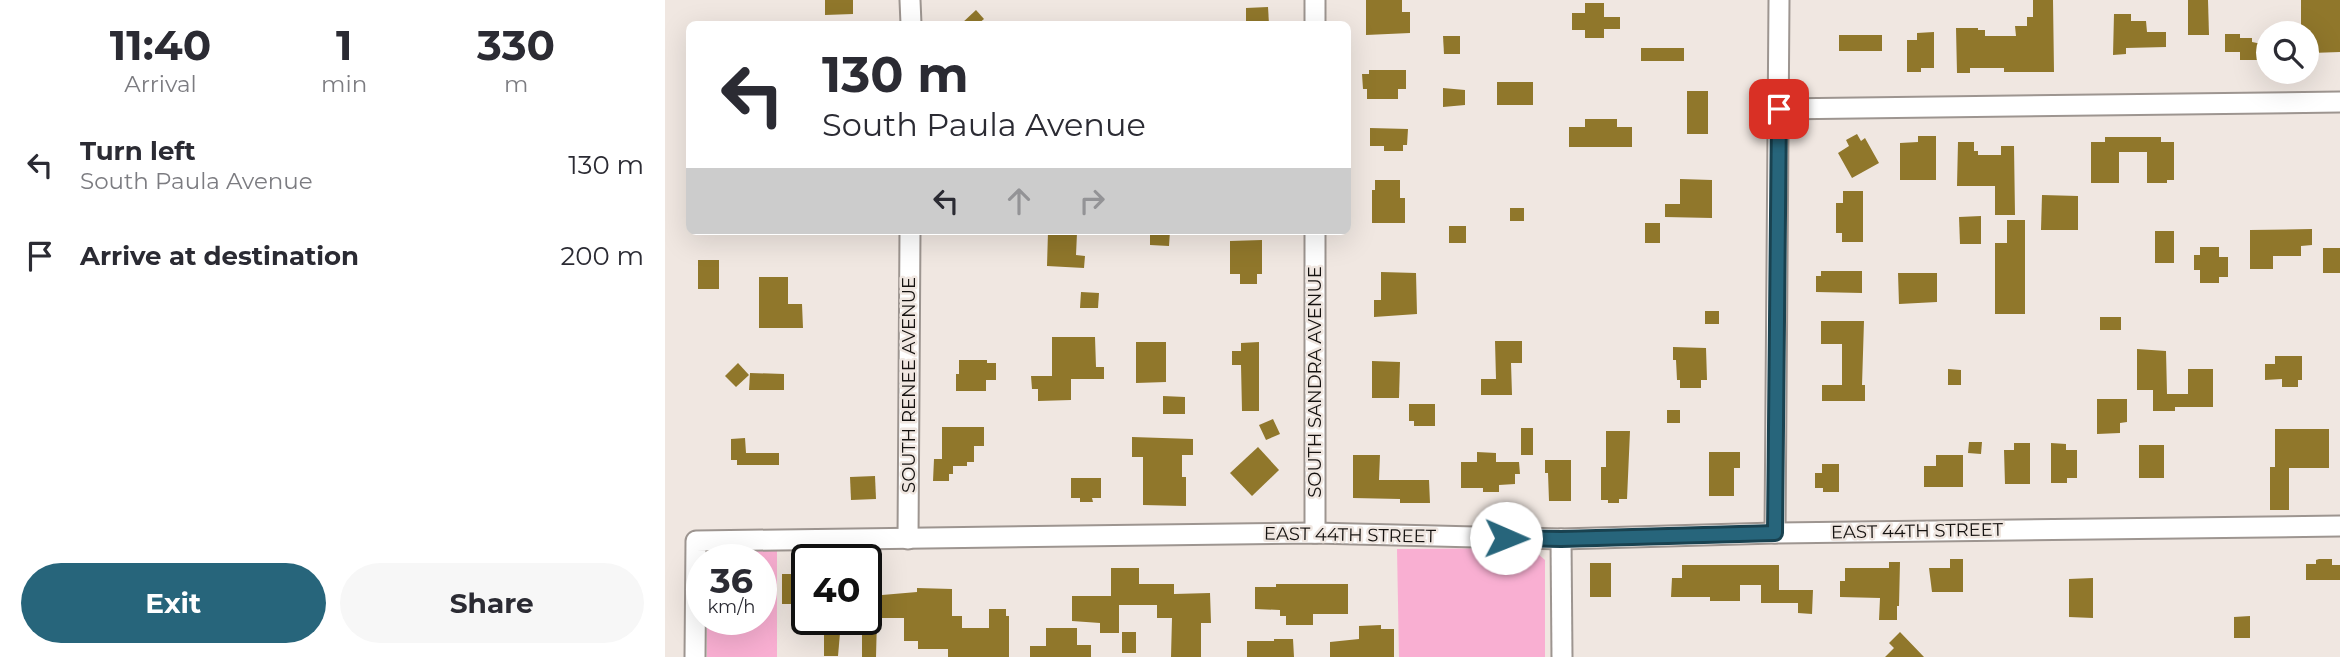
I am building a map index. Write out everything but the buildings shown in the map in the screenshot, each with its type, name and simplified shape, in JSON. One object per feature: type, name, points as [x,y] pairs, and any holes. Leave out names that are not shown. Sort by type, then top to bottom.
[{"type":"street","points":[[911,0],[911,21]]},
{"type":"street","points":[[1315,0],[1315,21]]},
{"type":"street","points":[[1775,533],[1779,0]]},
{"type":"street","points":[[1779,109],[2340,102]]},
{"type":"street","name":"SOUTH RENEE AVENUE","points":[[908,539],[910,235]]},
{"type":"street","name":"SOUTH SANDRA AVENUE","points":[[1315,235],[1315,533]]},
{"type":"street","name":"EAST 44TH STREET","points":[[695,657],[696,541],[1315,533],[1561,539],[1775,533],[2340,526]]},
{"type":"street","points":[[1561,539],[1562,657]]},
{"type":"shaded area","points":[[1531,548],[1545,560],[1545,657],[1399,657],[1397,549]]},
{"type":"shaded area","points":[[707,635],[777,635],[777,657],[707,657]]},
{"type":"route","points":[[1506,538],[1775,533],[1779,109]]}]
